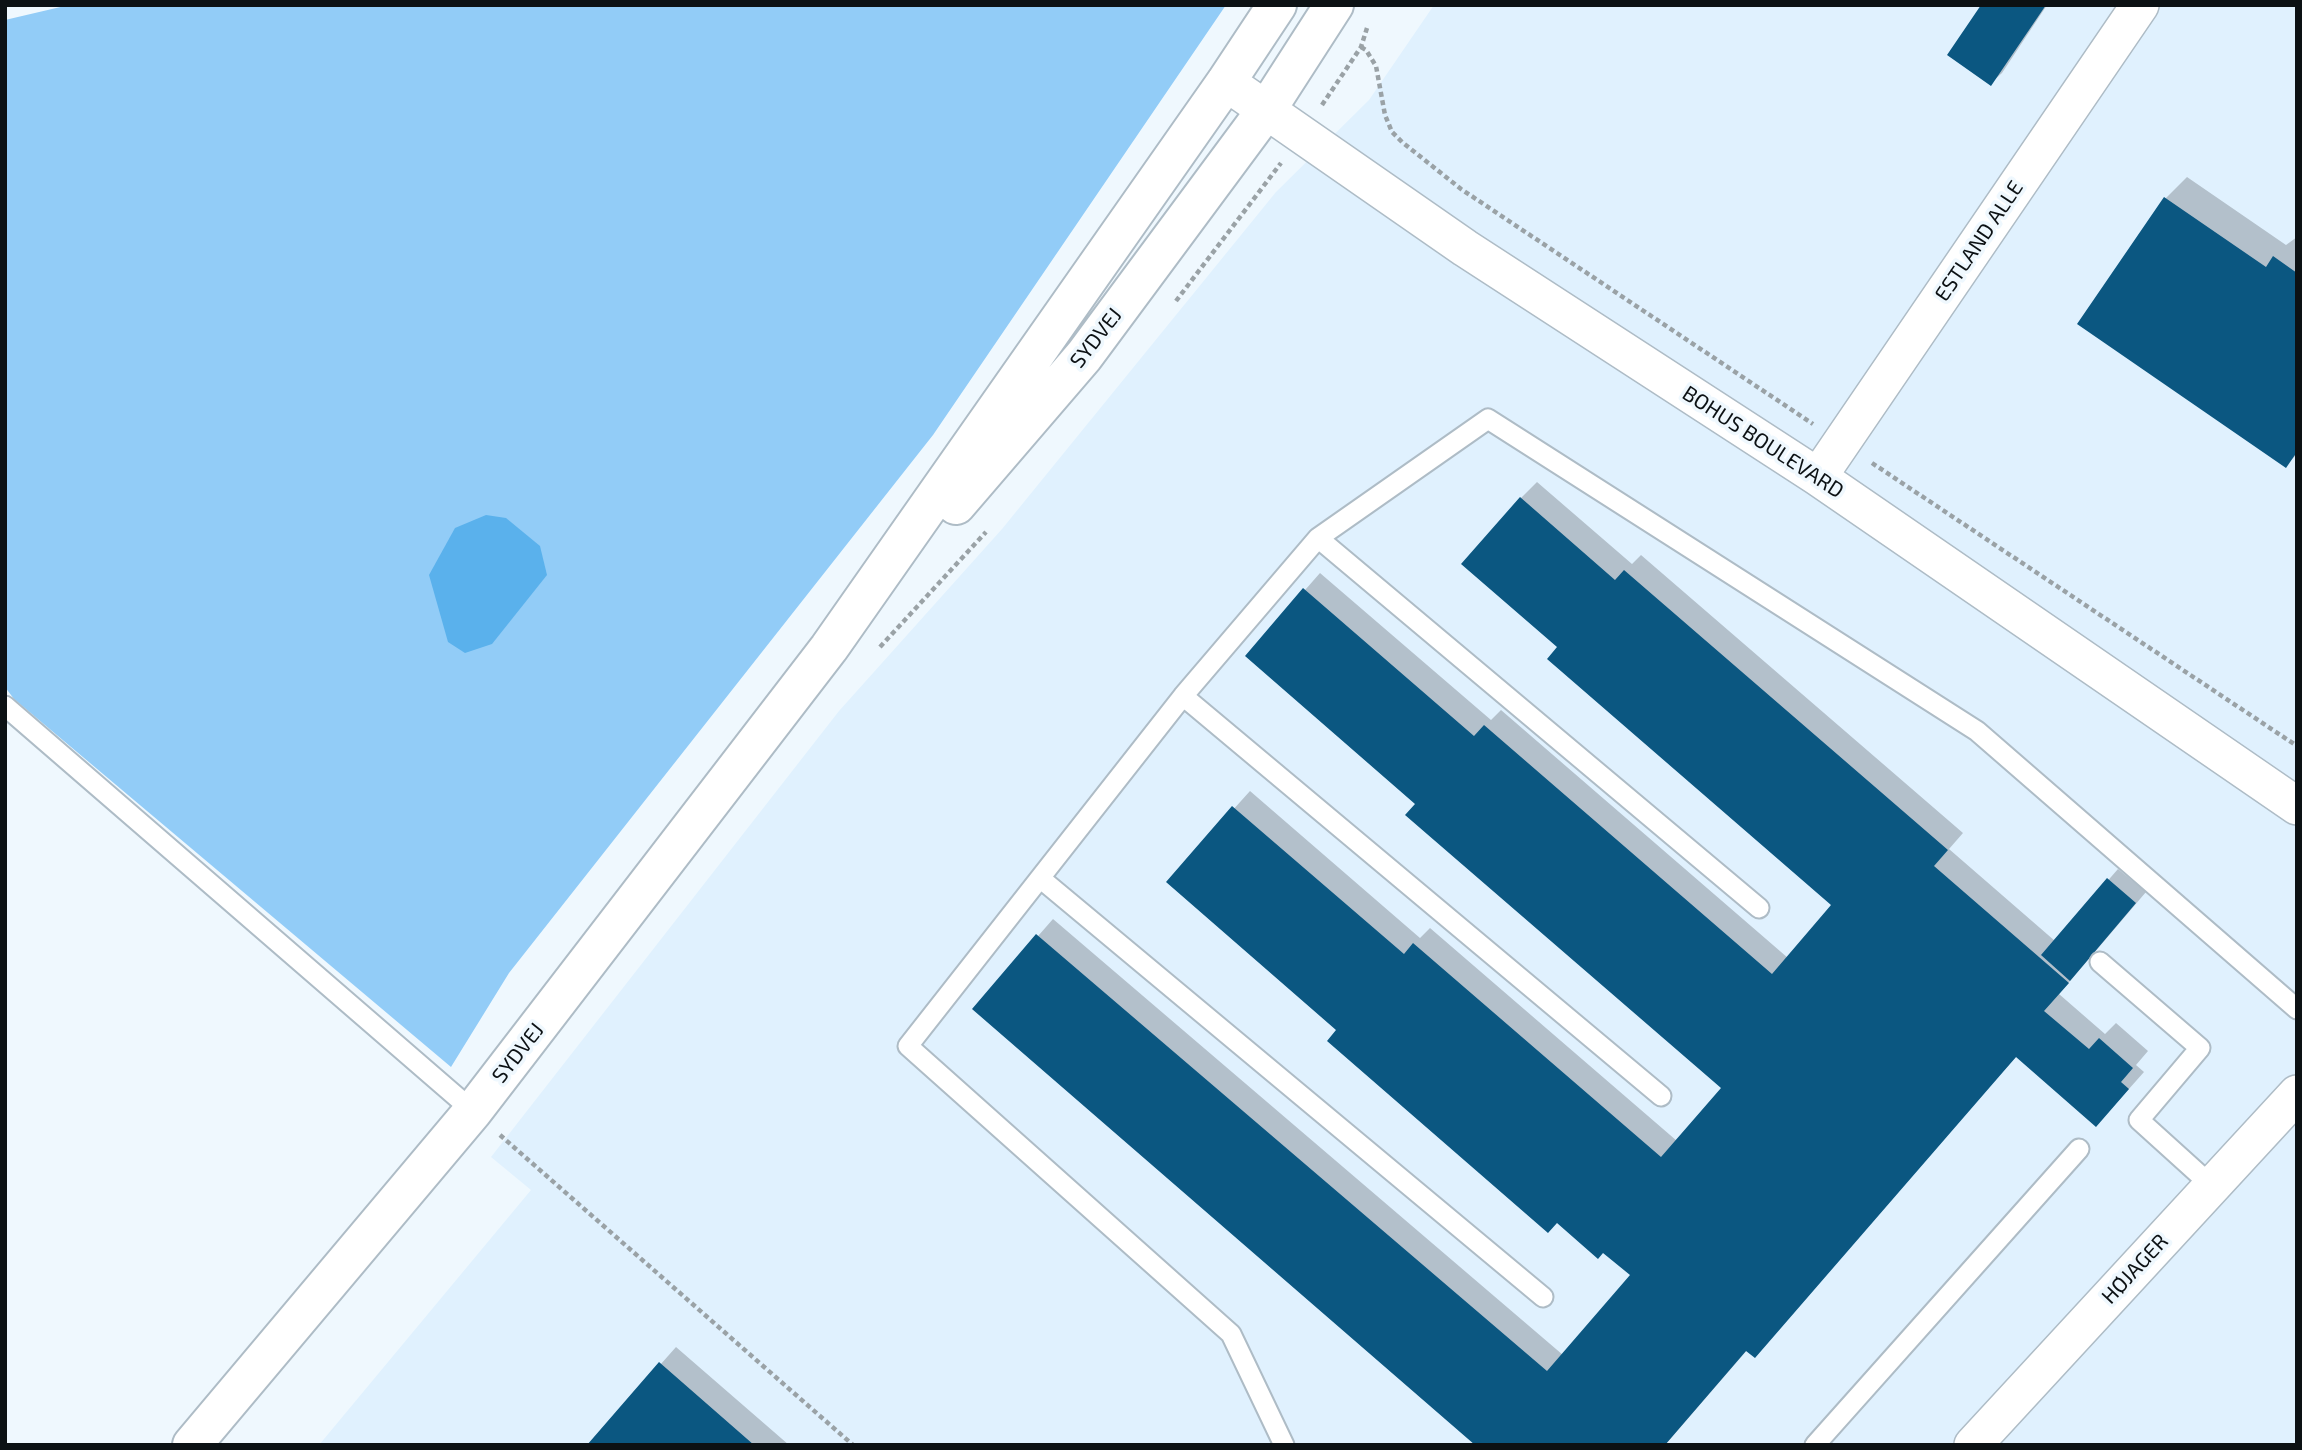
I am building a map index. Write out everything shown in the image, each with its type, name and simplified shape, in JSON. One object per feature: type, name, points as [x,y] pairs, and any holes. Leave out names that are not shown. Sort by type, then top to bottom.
[{"type":"main road","name":"SYDVEJ","points":[[192,1445],[473,1111],[829,648],[1226,82],[1277,5]]},
{"type":"main road","name":"SYDVEJ","points":[[829,648],[1084,356],[1267,109],[1334,5]]},
{"type":"street","name":"ESTLAND ALLE","points":[[1818,477],[2140,5]]},
{"type":"street","name":"BOHUS BOULEVARD","points":[[1226,82],[1465,248],[1818,477],[2297,806]]},
{"type":"street","name":"HØJAGER","points":[[1973,1445],[2297,1094]]},
{"type":"lane","points":[[1284,1445],[1231,1334],[908,1046],[1183,696],[1318,538],[1488,419],[1977,731],[2297,1009]]},
{"type":"lane","points":[[1318,538],[1759,908]]},
{"type":"lane","points":[[1183,696],[1661,1096]]},
{"type":"lane","points":[[6,706],[473,1111]]},
{"type":"lane","points":[[1040,878],[1543,1297]]},
{"type":"lane","points":[[2100,962],[2200,1048],[2139,1120],[2212,1186]]},
{"type":"lane","points":[[1815,1445],[2078,1149]]},
{"type":"path","points":[[1361,47],[1376,66],[1385,115],[1392,132],[1461,189],[2297,746]]},
{"type":"path","points":[[473,1111],[853,1445]]},
{"type":"shaded area","points":[[69,5],[1226,5],[933,435],[509,973],[451,1067],[14,699],[5,687],[5,20]]},
{"type":"shaded area","points":[[1434,5],[2297,5],[2297,1445],[319,1445],[531,1190],[491,1157],[839,711],[1002,529],[1276,192],[1369,100]]},
{"type":"shaded area","points":[[486,515],[506,518],[540,546],[547,575],[492,644],[465,653],[448,642],[429,575],[455,528]]},
{"type":"building","points":[[1981,5],[2046,5],[1991,86],[1947,55]]},
{"type":"building","points":[[2164,197],[2266,267],[2273,256],[2297,273],[2297,452],[2286,468],[2077,324]]},
{"type":"building","points":[[1520,497],[1615,580],[1624,570],[1948,850],[1934,866],[2069,983],[2044,1011],[2089,1049],[2099,1038],[2133,1068],[2121,1082],[2129,1089],[2096,1127],[2016,1057],[1755,1358],[1746,1351],[1665,1445],[1475,1445],[972,1009],[1036,934],[1547,1371],[1630,1275],[1603,1253],[1598,1259],[1557,1223],[1548,1233],[1327,1041],[1336,1030],[1166,882],[1232,806],[1404,954],[1413,943],[1661,1157],[1721,1088],[1405,815],[1415,804],[1245,656],[1303,588],[1474,736],[1484,725],[1772,974],[1831,905],[1547,659],[1557,647],[1461,564]]},
{"type":"building","points":[[2107,878],[2136,903],[2070,981],[2041,955]]},
{"type":"building","points":[[659,1362],[754,1445],[587,1445]]}]
